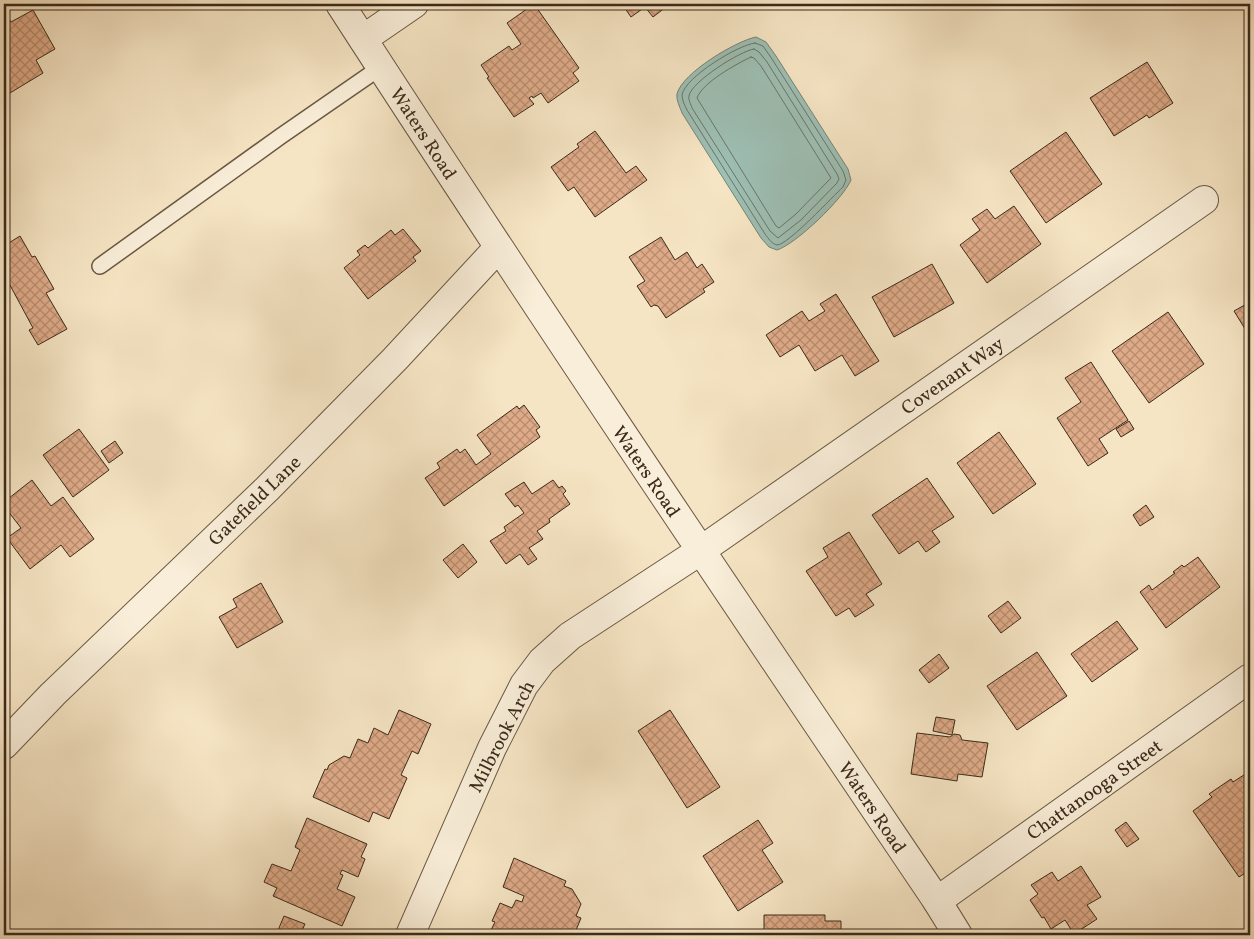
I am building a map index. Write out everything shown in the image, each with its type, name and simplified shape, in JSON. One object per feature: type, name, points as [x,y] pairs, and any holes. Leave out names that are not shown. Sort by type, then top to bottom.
[{"type":"street","name":"Waters Road","points":[[340,4],[498,248],[958,935]]},
{"type":"street","points":[[363,39],[414,4]]},
{"type":"street","name":"Covenant Way","points":[[700,551],[1204,200]]},
{"type":"street","name":"Gatefield Lane","points":[[4,745],[53,694],[273,482],[395,359],[498,248]]},
{"type":"street","name":"Milbrook Arch","points":[[410,935],[492,748],[524,685],[538,667],[570,636],[700,551]]},
{"type":"street","name":"Chattanooga Street","points":[[937,901],[1250,678]]},
{"type":"lane","points":[[100,266],[381,67]]},
{"type":"water","points":[[756,37],[766,42],[776,56],[848,169],[851,180],[839,198],[818,220],[795,239],[777,250],[769,247],[761,238],[682,113],[677,99],[681,86],[699,68],[724,51]]},
{"type":"building","points":[[534,4],[579,68],[573,73],[579,81],[548,103],[541,93],[533,98],[532,96],[529,98],[534,104],[514,117],[487,78],[489,77],[481,65],[509,46],[512,50],[521,44],[507,23]]},
{"type":"building","points":[[622,4],[663,4],[666,7],[653,17],[645,7],[631,17]]},
{"type":"building","points":[[33,10],[55,49],[36,60],[43,73],[5,96],[4,20],[8,17],[11,22]]},
{"type":"building","points":[[1147,62],[1173,103],[1149,118],[1147,115],[1114,136],[1090,98]]},
{"type":"building","points":[[595,131],[626,173],[636,166],[647,180],[595,217],[574,187],[568,191],[551,167],[579,147],[577,144]]},
{"type":"building","points":[[1066,132],[1102,184],[1046,223],[1010,171]]},
{"type":"building","points":[[1014,206],[1041,244],[987,283],[960,245],[980,230],[972,219],[987,209],[995,219]]},
{"type":"building","points":[[403,229],[421,251],[413,257],[416,261],[368,299],[344,268],[360,255],[357,251],[365,245],[368,248],[391,230],[395,235]]},
{"type":"building","points":[[20,236],[32,257],[35,256],[54,289],[46,293],[67,329],[38,345],[29,330],[33,328],[4,274],[4,246]]},
{"type":"building","points":[[661,237],[675,260],[687,252],[697,268],[702,264],[714,282],[703,289],[705,292],[666,318],[658,306],[654,305],[651,307],[637,286],[645,281],[629,257]]},
{"type":"building","points":[[932,264],[954,303],[894,337],[872,297]]},
{"type":"building","points":[[836,294],[879,361],[855,376],[842,355],[815,371],[799,345],[780,357],[766,335],[802,311],[809,321],[825,311],[820,304]]},
{"type":"building","points":[[1250,302],[1250,337],[1234,311]]},
{"type":"building","points":[[1168,312],[1204,364],[1149,403],[1112,351]]},
{"type":"building","points":[[1091,362],[1128,420],[1099,439],[1108,453],[1088,466],[1057,418],[1081,402],[1065,378]]},
{"type":"building","points":[[524,405],[540,427],[536,430],[540,437],[444,506],[425,478],[440,468],[437,463],[457,449],[460,453],[465,449],[476,465],[491,454],[477,435],[517,406],[519,409]]},
{"type":"building","points":[[1129,421],[1134,429],[1121,437],[1116,429]]},
{"type":"building","points":[[79,429],[109,470],[73,497],[43,455]]},
{"type":"building","points":[[999,432],[1036,484],[993,514],[957,463]]},
{"type":"building","points":[[115,441],[123,453],[109,463],[101,451]]},
{"type":"building","points":[[927,478],[954,517],[932,531],[940,542],[926,552],[918,541],[899,554],[872,515]]},
{"type":"building","points":[[32,480],[51,506],[63,497],[94,539],[70,557],[61,545],[30,569],[7,538],[21,528],[4,506],[4,502]]},
{"type":"building","points":[[553,480],[559,488],[562,486],[566,491],[563,494],[570,504],[549,519],[550,522],[537,531],[543,539],[529,548],[537,559],[528,565],[520,554],[506,564],[490,541],[506,531],[504,527],[524,513],[518,505],[515,507],[505,494],[524,482],[532,494]]},
{"type":"building","points":[[1146,505],[1154,517],[1140,526],[1133,515]]},
{"type":"building","points":[[849,532],[882,584],[866,594],[874,605],[855,617],[849,608],[836,616],[806,571],[828,557],[823,548]]},
{"type":"building","points":[[463,544],[477,562],[458,578],[443,560]]},
{"type":"building","points":[[1198,557],[1220,587],[1166,628],[1140,592],[1149,585],[1152,590],[1175,573],[1173,572],[1182,565],[1184,567]]},
{"type":"building","points":[[261,583],[283,622],[237,648],[219,617],[237,607],[233,599]]},
{"type":"building","points":[[1008,601],[1021,618],[1001,633],[988,616]]},
{"type":"building","points":[[1117,621],[1138,649],[1092,682],[1071,654]]},
{"type":"building","points":[[1037,652],[1067,696],[1017,730],[987,686]]},
{"type":"building","points":[[939,654],[949,668],[929,683],[919,670]]},
{"type":"building","points":[[399,710],[431,724],[418,754],[412,751],[401,775],[407,778],[389,819],[373,812],[369,822],[313,797],[325,769],[327,770],[329,765],[344,756],[350,758],[358,739],[368,743],[374,728],[388,735]]},
{"type":"building","points":[[670,710],[720,787],[687,808],[638,731]]},
{"type":"building","points":[[936,717],[955,720],[952,735],[933,731]]},
{"type":"building","points":[[917,733],[950,737],[954,734],[960,735],[962,740],[988,743],[982,777],[958,774],[957,781],[911,774]]},
{"type":"building","points":[[1250,771],[1250,870],[1239,877],[1193,811],[1212,797],[1209,794],[1231,779],[1233,782]]},
{"type":"building","points":[[307,818],[367,844],[361,857],[365,859],[358,877],[342,870],[340,874],[343,875],[337,889],[355,897],[342,926],[273,896],[277,888],[264,882],[272,864],[291,871],[300,850],[295,847]]},
{"type":"building","points":[[758,820],[773,843],[762,850],[783,882],[738,911],[703,856]]},
{"type":"building","points":[[1126,822],[1139,839],[1127,847],[1115,830]]},
{"type":"building","points":[[514,858],[566,881],[564,886],[572,889],[581,904],[576,916],[581,918],[574,935],[489,934],[495,922],[492,921],[500,903],[512,908],[516,900],[522,902],[524,896],[503,887]]},
{"type":"building","points":[[1081,866],[1101,897],[1087,905],[1097,919],[1074,934],[1065,920],[1051,929],[1030,900],[1038,894],[1031,885],[1052,872],[1058,881]]},
{"type":"building","points":[[764,915],[825,915],[825,921],[841,921],[841,935],[764,935]]},
{"type":"building","points":[[284,916],[305,924],[300,935],[276,935]]},
{"type":"building","points":[[135,930],[136,935],[111,935]]}]
